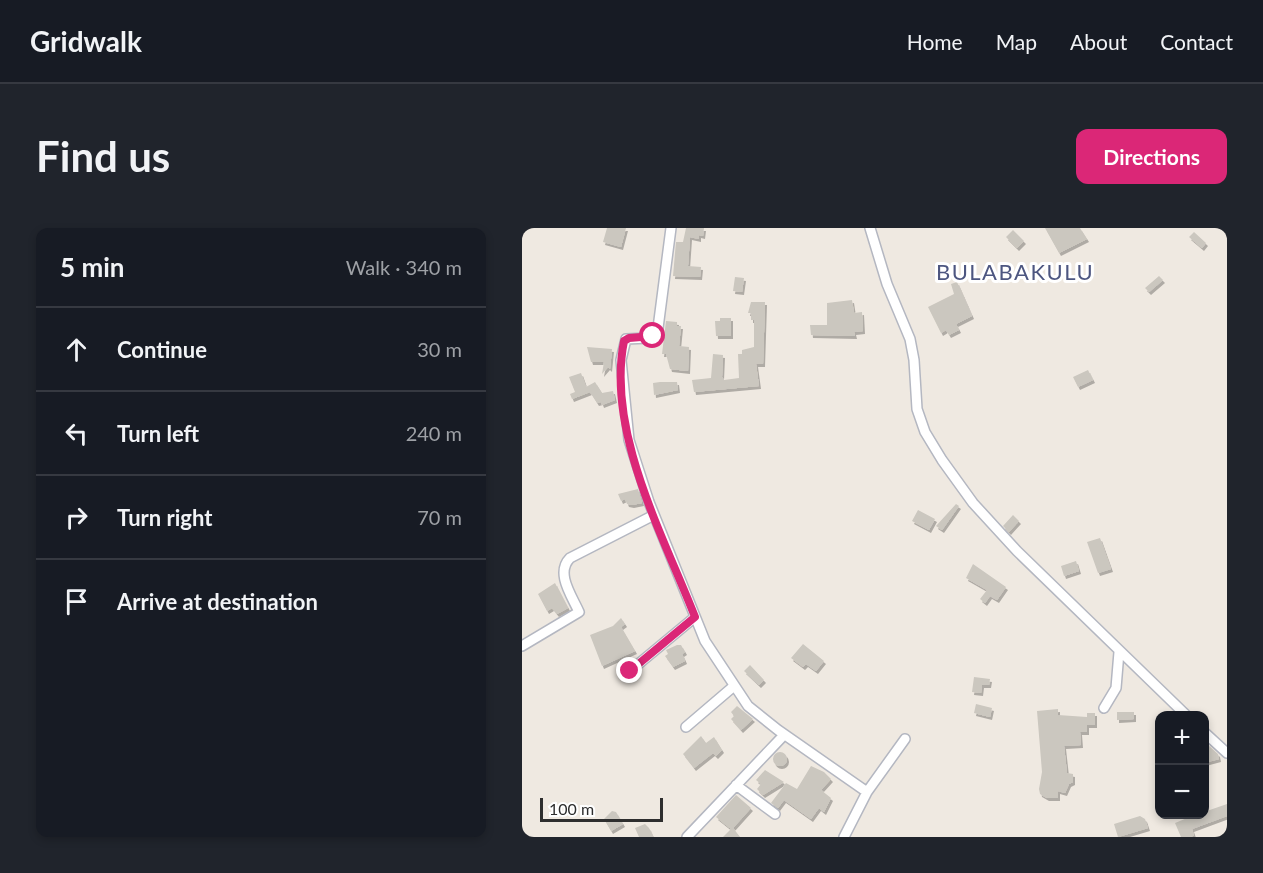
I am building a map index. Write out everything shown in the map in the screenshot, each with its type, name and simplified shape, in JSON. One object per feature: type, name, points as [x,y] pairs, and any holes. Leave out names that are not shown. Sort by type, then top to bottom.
[{"type":"street","points":[[671,228],[658,328],[649,338],[626,339],[621,360],[624,410],[629,440],[654,515],[705,641],[748,706],[784,735],[867,792]]},
{"type":"street","points":[[870,228],[887,284],[910,339],[914,360],[916,409],[925,432],[973,503],[1017,551],[1182,711]]},
{"type":"street","points":[[522,646],[579,612],[563,573],[564,564],[570,558],[654,515]]},
{"type":"street","points":[[630,671],[695,617]]},
{"type":"street","points":[[1104,708],[1116,688],[1119,652]]},
{"type":"street","points":[[686,727],[734,686]]},
{"type":"street","points":[[687,837],[784,735]]},
{"type":"street","points":[[1209,737],[1227,753]]},
{"type":"street","points":[[844,837],[867,792],[904,739]]},
{"type":"street","points":[[736,785],[775,814]]},
{"type":"building","points":[[607,228],[626,228],[621,247],[603,242]]},
{"type":"building","points":[[686,228],[704,228],[703,236],[699,235],[699,239],[690,237],[688,266],[701,267],[700,277],[673,276],[676,242],[683,242]]},
{"type":"building","points":[[1045,228],[1080,228],[1087,239],[1059,253]]},
{"type":"building","points":[[1013,230],[1024,241],[1017,248],[1006,237]]},
{"type":"building","points":[[1194,232],[1206,243],[1202,248],[1189,237]]},
{"type":"building","points":[[1159,276],[1163,280],[1149,292],[1145,288]]},
{"type":"building","points":[[735,277],[744,278],[742,292],[733,291]]},
{"type":"building","points":[[957,282],[972,316],[956,324],[959,330],[949,335],[946,330],[941,333],[928,307],[954,294],[951,284]]},
{"type":"building","points":[[852,300],[854,313],[862,312],[863,331],[854,332],[855,336],[811,335],[810,325],[827,325],[827,303]]},
{"type":"building","points":[[751,302],[765,302],[763,364],[756,364],[759,386],[694,392],[692,380],[711,378],[713,354],[723,355],[722,377],[724,380],[739,378],[738,354],[742,354],[742,350],[754,347],[754,320],[751,320],[751,313],[748,313]]},
{"type":"building","points":[[720,318],[731,318],[731,336],[716,336],[715,321],[720,321]]},
{"type":"building","points":[[666,321],[677,322],[677,326],[681,326],[679,346],[689,347],[688,371],[670,369],[666,354],[662,354]]},
{"type":"building","points":[[587,347],[612,349],[610,369],[608,367],[602,374],[604,362],[591,362]]},
{"type":"building","points":[[1088,370],[1093,380],[1078,387],[1073,377]]},
{"type":"building","points":[[581,373],[586,387],[595,382],[602,393],[613,391],[615,400],[602,405],[601,402],[597,403],[590,392],[572,399],[570,394],[575,392],[569,377]]},
{"type":"building","points":[[677,382],[678,390],[654,395],[653,383]]},
{"type":"building","points":[[638,489],[642,503],[632,505],[627,504],[625,499],[621,501],[618,494]]},
{"type":"building","points":[[956,504],[959,506],[942,530],[936,526]]},
{"type":"building","points":[[918,510],[935,519],[929,530],[912,521]]},
{"type":"building","points":[[1013,515],[1019,521],[1009,532],[1003,526]]},
{"type":"building","points":[[1100,538],[1111,569],[1098,573],[1087,542]]},
{"type":"building","points":[[1076,561],[1079,571],[1064,576],[1061,566]]},
{"type":"building","points":[[973,564],[1006,587],[997,600],[990,596],[985,603],[980,599],[987,590],[966,578]]},
{"type":"building","points":[[555,583],[568,608],[557,614],[552,608],[547,611],[538,594]]},
{"type":"building","points":[[621,618],[625,624],[621,627],[635,651],[602,666],[590,635],[613,626]]},
{"type":"building","points":[[803,644],[824,661],[816,671],[806,664],[803,667],[791,658]]},
{"type":"building","points":[[681,645],[685,652],[682,654],[685,661],[673,667],[665,656],[668,654],[666,650]]},
{"type":"building","points":[[750,665],[764,680],[759,685],[744,671]]},
{"type":"building","points":[[974,677],[990,679],[989,685],[982,685],[981,693],[972,692]]},
{"type":"building","points":[[976,704],[992,708],[990,717],[974,713]]},
{"type":"building","points":[[737,706],[753,719],[741,730],[731,719],[734,716],[731,712]]},
{"type":"building","points":[[1058,709],[1058,715],[1087,717],[1087,713],[1095,713],[1095,725],[1087,725],[1087,732],[1080,732],[1081,745],[1064,746],[1067,773],[1073,774],[1073,782],[1069,784],[1065,793],[1058,791],[1058,798],[1047,798],[1040,794],[1039,789],[1042,772],[1037,711]]},
{"type":"building","points":[[1117,712],[1134,712],[1134,719],[1117,720]]},
{"type":"building","points":[[701,736],[706,743],[714,737],[722,750],[716,756],[713,753],[694,768],[683,754]]},
{"type":"building","points":[[1209,746],[1218,754],[1219,759],[1209,762]]},
{"type":"building","points":[[780,752],[785,754],[787,759],[785,764],[780,766],[775,764],[773,759],[775,754]]},
{"type":"building","points":[[811,766],[824,772],[831,779],[821,790],[831,798],[824,812],[819,808],[811,819],[784,800],[778,808],[771,803],[786,783],[797,789]]},
{"type":"building","points":[[765,770],[784,782],[763,795],[757,789],[761,784],[756,780]]},
{"type":"building","points":[[736,795],[751,808],[733,828],[740,837],[723,837],[731,829],[716,817]]},
{"type":"building","points":[[1227,804],[1227,816],[1192,829],[1194,835],[1191,837],[1181,837],[1175,823],[1185,819],[1209,819],[1209,810]]},
{"type":"building","points":[[612,811],[616,812],[623,824],[611,831],[604,819]]},
{"type":"building","points":[[1140,816],[1145,819],[1148,828],[1118,837],[1114,824]]},
{"type":"building","points":[[645,824],[653,837],[639,837],[635,828]]},
{"type":"district","name":"BULABAKULU","points":[[1015,272]]},
{"type":"route","points":[[630,671],[695,617],[641,480],[629,440],[624,410],[621,360],[624,341],[629,338],[644,339],[653,336]]}]
